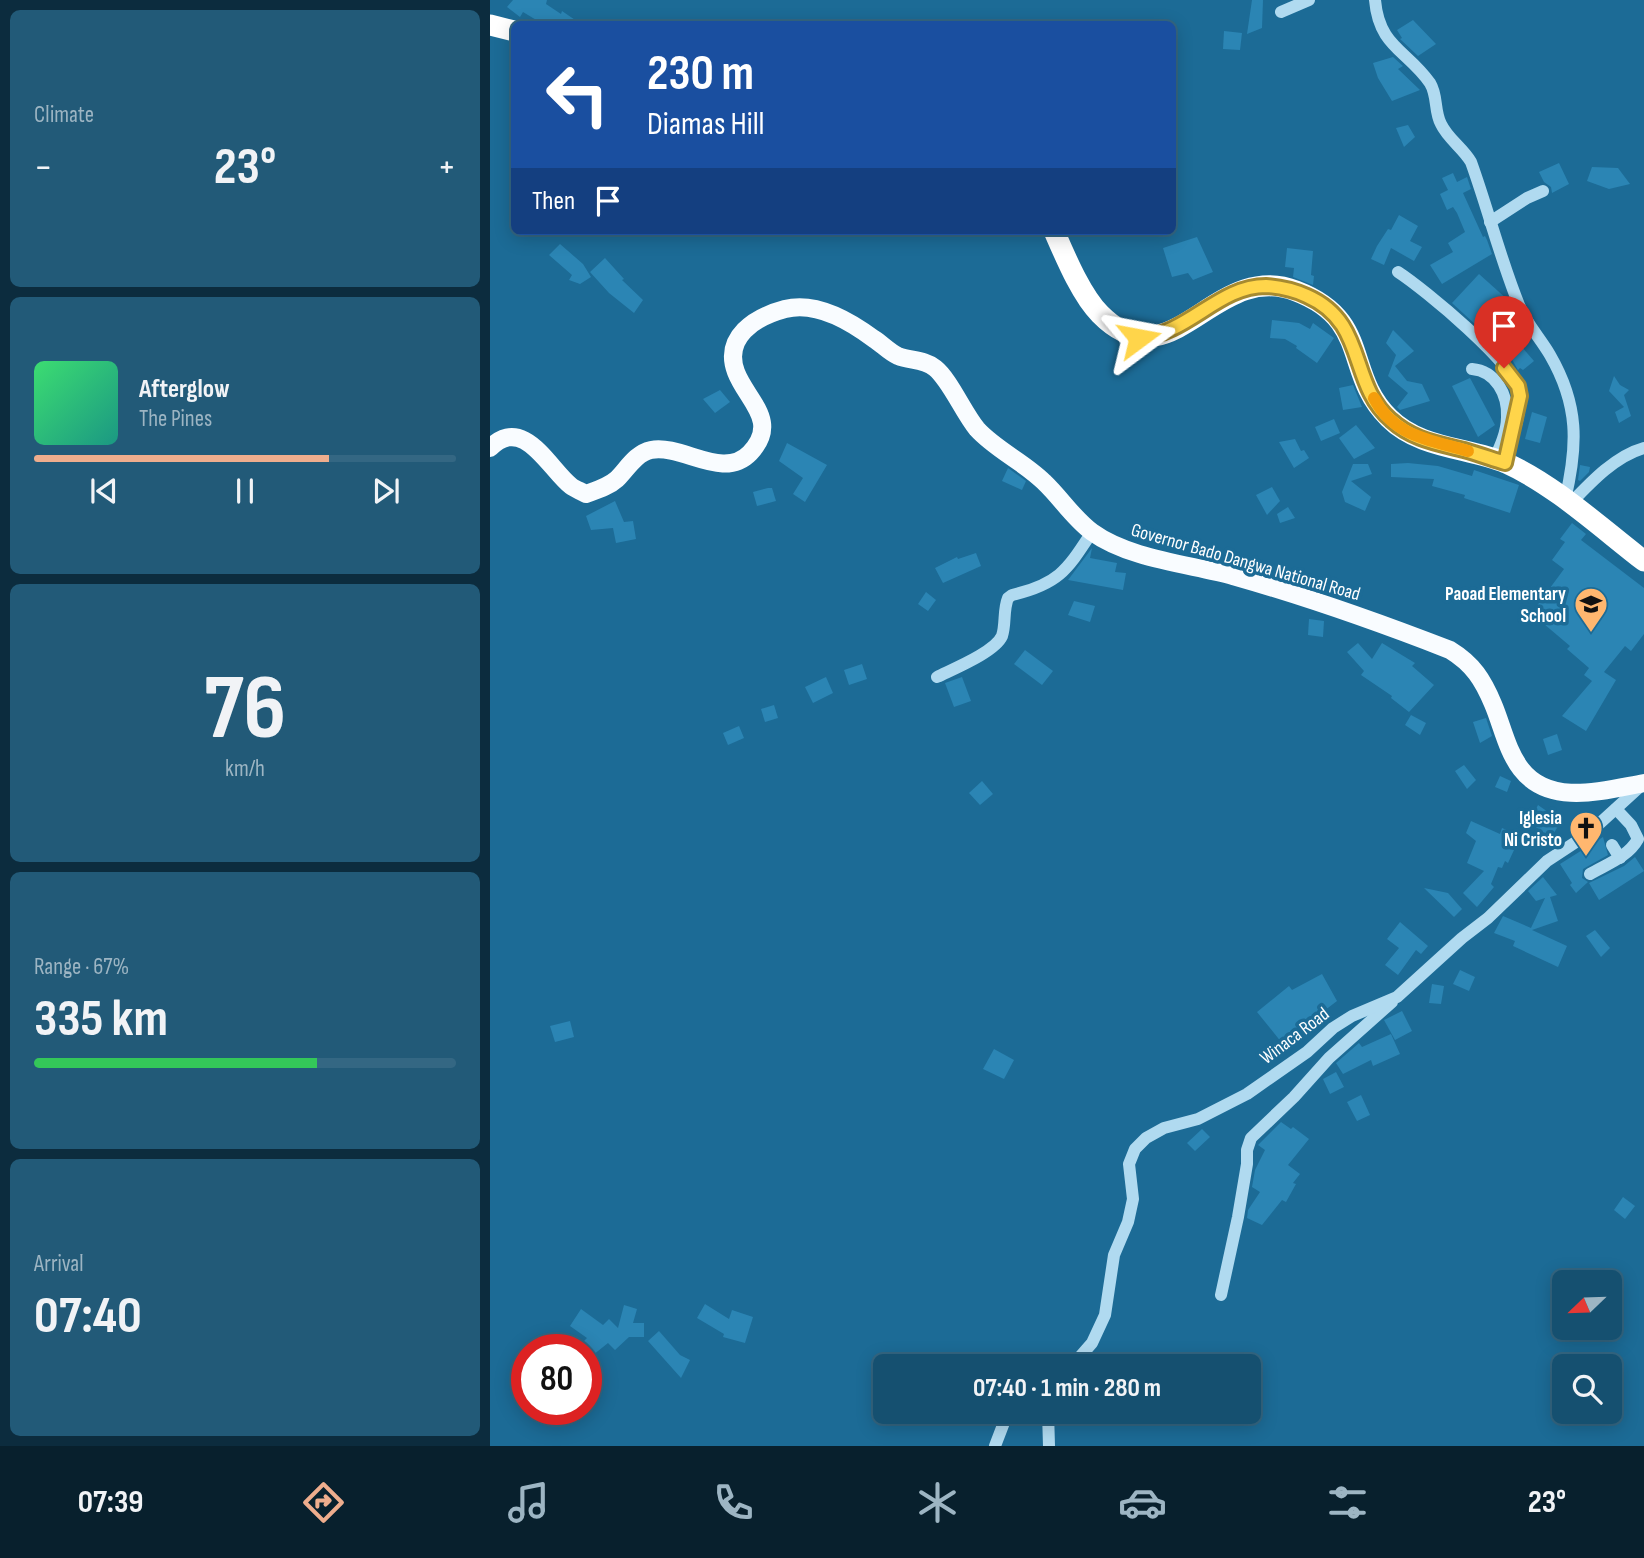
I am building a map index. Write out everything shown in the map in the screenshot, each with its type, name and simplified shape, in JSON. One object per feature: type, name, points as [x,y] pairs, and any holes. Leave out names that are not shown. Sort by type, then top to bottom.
[{"type":"highway","points":[[490,25],[511,30]]},
{"type":"highway","points":[[1056,235],[1099,313],[1122,332],[1139,338],[1157,337],[1173,330],[1241,290],[1264,286],[1293,289],[1318,300],[1334,312],[1343,325],[1366,384],[1390,420],[1409,434],[1428,442],[1500,462],[1567,502],[1644,561]]},
{"type":"main road","name":"Governor Bado Dangwa National Road","points":[[490,448],[496,442],[510,437],[532,444],[571,486],[586,494],[605,488],[638,457],[650,450],[668,450],[712,462],[733,463],[747,456],[760,440],[762,429],[755,403],[736,371],[733,356],[736,339],[747,327],[787,309],[808,309],[843,319],[898,356],[924,361],[937,369],[964,412],[981,432],[1045,482],[1092,532],[1107,541],[1126,549],[1208,569],[1358,614],[1450,650],[1463,658],[1479,675],[1511,753],[1522,770],[1537,783],[1551,790],[1593,792],[1644,783]]},
{"type":"street","points":[[1281,12],[1309,0]]},
{"type":"street","points":[[1375,0],[1386,38],[1433,87],[1441,126],[1464,149],[1471,162],[1524,316],[1562,377],[1572,406],[1575,429],[1567,502]]},
{"type":"street","points":[[1490,222],[1527,198],[1544,191]]},
{"type":"street","points":[[1398,272],[1454,315],[1518,386],[1519,406],[1500,462]]},
{"type":"street","points":[[1472,369],[1484,370],[1496,380],[1506,402],[1508,419],[1500,462]]},
{"type":"street","points":[[1567,502],[1607,469],[1630,453],[1644,448]]},
{"type":"street","points":[[937,677],[986,652],[998,642],[1002,636],[1008,598],[1048,584],[1057,578],[1071,564],[1092,532]]},
{"type":"street","name":"Winaca Road","points":[[1082,1354],[1092,1343],[1105,1315],[1114,1255],[1128,1222],[1133,1199],[1129,1164],[1135,1149],[1146,1138],[1164,1128],[1198,1119],[1247,1094],[1307,1052],[1333,1028],[1352,1016],[1397,997],[1488,918],[1547,862],[1588,834],[1644,783]]},
{"type":"street","points":[[1590,874],[1620,858],[1638,839],[1631,825],[1616,809]]},
{"type":"street","points":[[1612,845],[1620,858]]},
{"type":"street","points":[[1221,1295],[1251,1138],[1294,1097],[1329,1058],[1397,997]]},
{"type":"street","points":[[995,1446],[1003,1424]]},
{"type":"street","points":[[1048,1424],[1049,1446]]},
{"type":"building","points":[[513,0],[547,0],[546,4],[577,21],[538,21],[523,12],[520,17],[507,7]]},
{"type":"building","points":[[1252,0],[1263,0],[1262,28],[1247,34]]},
{"type":"building","points":[[1413,20],[1436,44],[1418,56],[1400,39],[1402,38],[1397,30]]},
{"type":"building","points":[[1224,31],[1242,33],[1240,50],[1223,49]]},
{"type":"building","points":[[1393,57],[1403,66],[1398,69],[1420,90],[1392,101],[1378,78],[1373,63]]},
{"type":"building","points":[[1408,125],[1415,137],[1404,147],[1396,128]]},
{"type":"building","points":[[1559,163],[1569,184],[1552,193],[1551,187],[1544,182],[1539,172]]},
{"type":"building","points":[[1592,167],[1618,168],[1630,184],[1609,189],[1587,181]]},
{"type":"building","points":[[1453,173],[1457,182],[1467,177],[1471,189],[1463,193],[1492,254],[1442,284],[1430,265],[1453,252],[1448,243],[1465,232],[1457,213],[1453,207],[1447,210],[1440,194],[1448,190],[1442,178]]},
{"type":"building","points":[[1399,215],[1418,226],[1410,241],[1422,247],[1414,261],[1391,248],[1384,265],[1371,259]]},
{"type":"building","points":[[1197,237],[1213,272],[1193,280],[1188,273],[1172,277],[1163,248]]},
{"type":"building","points":[[560,244],[583,264],[591,277],[580,284],[569,280],[572,275],[549,255]]},
{"type":"building","points":[[1287,248],[1313,251],[1313,285],[1293,277],[1294,268],[1285,267]]},
{"type":"building","points":[[605,258],[624,279],[622,280],[643,300],[634,313],[609,293],[590,272]]},
{"type":"building","points":[[1479,274],[1508,300],[1512,310],[1488,336],[1452,303]]},
{"type":"building","points":[[1272,320],[1299,323],[1310,329],[1313,323],[1334,338],[1317,363],[1285,339],[1270,338]]},
{"type":"building","points":[[1393,330],[1414,351],[1395,366],[1407,381],[1422,384],[1430,401],[1400,410],[1397,407],[1408,393],[1388,376],[1396,355],[1386,343]]},
{"type":"building","points":[[1521,346],[1534,361],[1523,370],[1518,370],[1510,356]]},
{"type":"building","points":[[1614,376],[1620,385],[1629,390],[1624,395],[1631,416],[1619,423],[1615,412],[1624,407],[1609,391]]},
{"type":"building","points":[[1470,378],[1495,425],[1478,437],[1452,386]]},
{"type":"building","points":[[1353,385],[1362,407],[1343,410],[1339,388]]},
{"type":"building","points":[[720,390],[730,402],[715,413],[703,399]]},
{"type":"building","points":[[1532,412],[1547,417],[1540,443],[1525,439]]},
{"type":"building","points":[[1334,419],[1340,433],[1321,441],[1315,427]]},
{"type":"building","points":[[1356,425],[1375,448],[1354,459],[1339,438]]},
{"type":"building","points":[[1295,439],[1301,451],[1304,450],[1309,458],[1294,468],[1279,442]]},
{"type":"building","points":[[787,443],[827,465],[805,502],[793,494],[803,478],[779,461]]},
{"type":"building","points":[[1353,464],[1368,464],[1372,474],[1351,481],[1371,497],[1365,511],[1345,502],[1342,492]]},
{"type":"building","points":[[1391,464],[1438,466],[1472,476],[1474,470],[1519,485],[1510,513],[1464,498],[1465,495],[1432,486],[1434,479],[1391,477]]},
{"type":"building","points":[[1580,465],[1590,467],[1580,481],[1578,480]]},
{"type":"building","points":[[1008,468],[1026,481],[1022,490],[1002,481]]},
{"type":"building","points":[[1272,487],[1280,501],[1267,515],[1256,495]]},
{"type":"building","points":[[772,488],[776,501],[757,506],[753,492]]},
{"type":"building","points":[[615,501],[624,522],[633,521],[636,539],[616,543],[613,528],[591,530],[586,516]]},
{"type":"building","points":[[1288,507],[1295,518],[1280,523],[1277,514]]},
{"type":"building","name":"Paoad Elementary School","points":[[1572,523],[1586,534],[1581,540],[1644,588],[1644,634],[1631,651],[1625,646],[1604,672],[1616,680],[1586,731],[1562,716],[1592,681],[1584,675],[1589,668],[1567,649],[1570,646],[1544,624],[1549,618],[1536,607],[1564,569],[1552,560],[1565,542],[1560,539]]},
{"type":"building","points":[[1092,548],[1090,558],[1117,563],[1115,572],[1126,573],[1123,590],[1068,580]]},
{"type":"building","points":[[976,553],[981,566],[943,583],[935,568],[957,557],[958,559]]},
{"type":"building","points":[[926,592],[936,600],[928,611],[918,604]]},
{"type":"building","points":[[1074,601],[1095,606],[1090,622],[1068,615]]},
{"type":"building","points":[[1309,619],[1324,621],[1323,637],[1308,635]]},
{"type":"building","points":[[1358,643],[1372,659],[1382,643],[1415,663],[1412,666],[1434,685],[1409,712],[1391,698],[1392,696],[1361,675],[1364,671],[1347,652]]},
{"type":"building","points":[[1025,650],[1053,671],[1042,685],[1014,664]]},
{"type":"building","points":[[862,664],[867,679],[849,685],[844,670]]},
{"type":"building","points":[[826,677],[833,693],[813,703],[805,687]]},
{"type":"building","points":[[962,677],[971,701],[954,707],[945,683]]},
{"type":"building","points":[[774,705],[778,718],[765,722],[761,709]]},
{"type":"building","points":[[1411,715],[1426,723],[1420,735],[1405,725]]},
{"type":"building","points":[[1486,718],[1492,736],[1480,743],[1473,722]]},
{"type":"building","points":[[739,726],[744,738],[728,745],[723,733]]},
{"type":"building","points":[[1557,734],[1562,750],[1548,755],[1543,739]]},
{"type":"building","points":[[1464,765],[1476,780],[1467,789],[1455,771]]},
{"type":"building","points":[[1500,776],[1511,781],[1507,792],[1495,787]]},
{"type":"building","points":[[982,781],[993,794],[980,805],[969,793]]},
{"type":"building","points":[[1538,805],[1561,821],[1551,838],[1529,822]]},
{"type":"building","points":[[1471,821],[1500,834],[1502,828],[1516,834],[1510,849],[1514,850],[1508,863],[1505,861],[1502,868],[1498,867],[1491,884],[1494,887],[1477,907],[1463,893],[1484,871],[1467,863],[1476,841],[1466,833]]},
{"type":"building","name":"Iglesia Ni Cristo","points":[[1603,837],[1608,855],[1583,869],[1582,878],[1588,882],[1576,893],[1560,864]]},
{"type":"building","points":[[1635,857],[1644,871],[1599,900],[1589,883],[1624,866]]},
{"type":"building","points":[[1543,877],[1557,895],[1550,897],[1558,921],[1532,930],[1567,946],[1558,967],[1513,946],[1515,941],[1494,933],[1503,916],[1531,928],[1545,898],[1536,901],[1528,891]]},
{"type":"building","points":[[1424,888],[1448,893],[1462,909],[1454,917]]},
{"type":"building","points":[[1400,922],[1428,946],[1421,954],[1416,950],[1398,975],[1385,965],[1399,948],[1387,939]]},
{"type":"building","points":[[1595,930],[1610,948],[1601,957],[1586,936]]},
{"type":"building","points":[[1460,970],[1475,977],[1469,991],[1453,984]]},
{"type":"building","points":[[1322,974],[1337,1001],[1282,1043],[1257,1012],[1289,986],[1292,990]]},
{"type":"building","points":[[1432,984],[1444,986],[1441,1004],[1429,1003]]},
{"type":"building","points":[[1402,1011],[1412,1031],[1395,1040],[1384,1020]]},
{"type":"building","points":[[570,1021],[574,1037],[555,1042],[550,1026]]},
{"type":"building","points":[[1391,1034],[1400,1054],[1373,1066],[1371,1060],[1343,1074],[1336,1063],[1359,1043],[1362,1047]]},
{"type":"building","points":[[994,1049],[1014,1060],[1004,1079],[983,1069]]},
{"type":"building","points":[[1336,1072],[1344,1087],[1330,1094],[1323,1079]]},
{"type":"building","points":[[1361,1095],[1370,1115],[1357,1121],[1347,1102]]},
{"type":"building","points":[[1281,1122],[1309,1139],[1288,1165],[1300,1174],[1293,1183],[1296,1184],[1286,1202],[1282,1200],[1262,1225],[1247,1218],[1248,1210],[1260,1192],[1252,1187],[1255,1170],[1265,1150],[1258,1145]]},
{"type":"building","points":[[1202,1129],[1210,1137],[1195,1151],[1187,1143]]},
{"type":"building","points":[[1623,1197],[1635,1206],[1625,1219],[1614,1210]]},
{"type":"building","points":[[705,1304],[729,1319],[732,1310],[753,1317],[745,1343],[723,1337],[724,1334],[697,1318]]},
{"type":"building","points":[[624,1305],[637,1309],[633,1323],[644,1323],[644,1337],[629,1337],[615,1350],[608,1343],[602,1348],[602,1334],[581,1334],[570,1326],[581,1309],[603,1325],[609,1319],[618,1328]]},
{"type":"building","points":[[659,1331],[680,1355],[690,1360],[681,1378],[648,1341]]},
{"type":"slow traffic","points":[[1374,398],[1390,420],[1409,434],[1428,442],[1468,451]]},
{"type":"place","name":"Paoad Elementary School","points":[[1591,634]]},
{"type":"place","name":"Iglesia Ni Cristo","points":[[1586,858]]},
{"type":"route","points":[[1139,338],[1157,337],[1173,330],[1241,290],[1264,286],[1293,289],[1318,300],[1334,312],[1350,338],[1366,384],[1390,420],[1409,434],[1428,442],[1505,463],[1520,396],[1518,386],[1504,368]]}]
